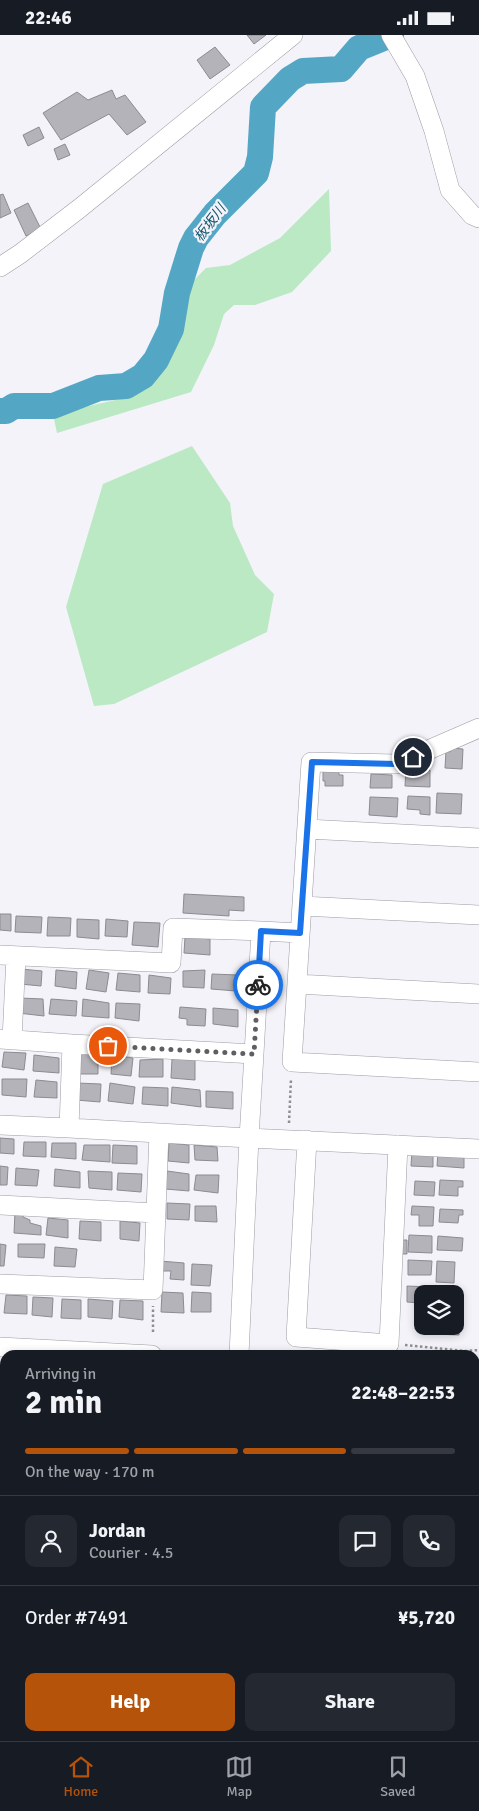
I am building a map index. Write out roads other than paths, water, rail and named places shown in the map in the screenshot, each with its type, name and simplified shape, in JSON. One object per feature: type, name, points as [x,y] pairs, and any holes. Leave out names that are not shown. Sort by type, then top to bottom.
[{"type":"street","points":[[0,267],[80,208],[293,35]]},
{"type":"street","points":[[394,40],[415,76],[434,131],[450,191],[472,215],[479,218]]},
{"type":"street","points":[[479,728],[396,764],[312,762],[292,1062],[479,1073]]},
{"type":"street","points":[[307,829],[479,838]]},
{"type":"street","points":[[302,905],[479,915]]},
{"type":"street","points":[[254,1054],[6,1040],[8,956],[171,963],[173,928],[300,933]]},
{"type":"street","points":[[239,1350],[261,931]]},
{"type":"street","points":[[297,984],[479,994]]},
{"type":"street","points":[[69,1128],[72,1044]]},
{"type":"street","points":[[0,1125],[479,1149]]},
{"type":"street","points":[[0,1284],[153,1290],[159,1133]]},
{"type":"street","points":[[307,1140],[296,1337],[389,1344],[398,1145]]},
{"type":"street","points":[[0,1205],[156,1213]]},
{"type":"street","points":[[0,1347],[57,1350]]},
{"type":"waterway","name":"板坂川","points":[[0,411],[6,411],[14,406],[53,406],[99,388],[126,386],[143,376],[156,360],[171,329],[177,293],[196,238],[215,214],[256,173],[260,157],[263,107],[290,79],[303,71],[341,69],[359,48],[391,35]]}]
